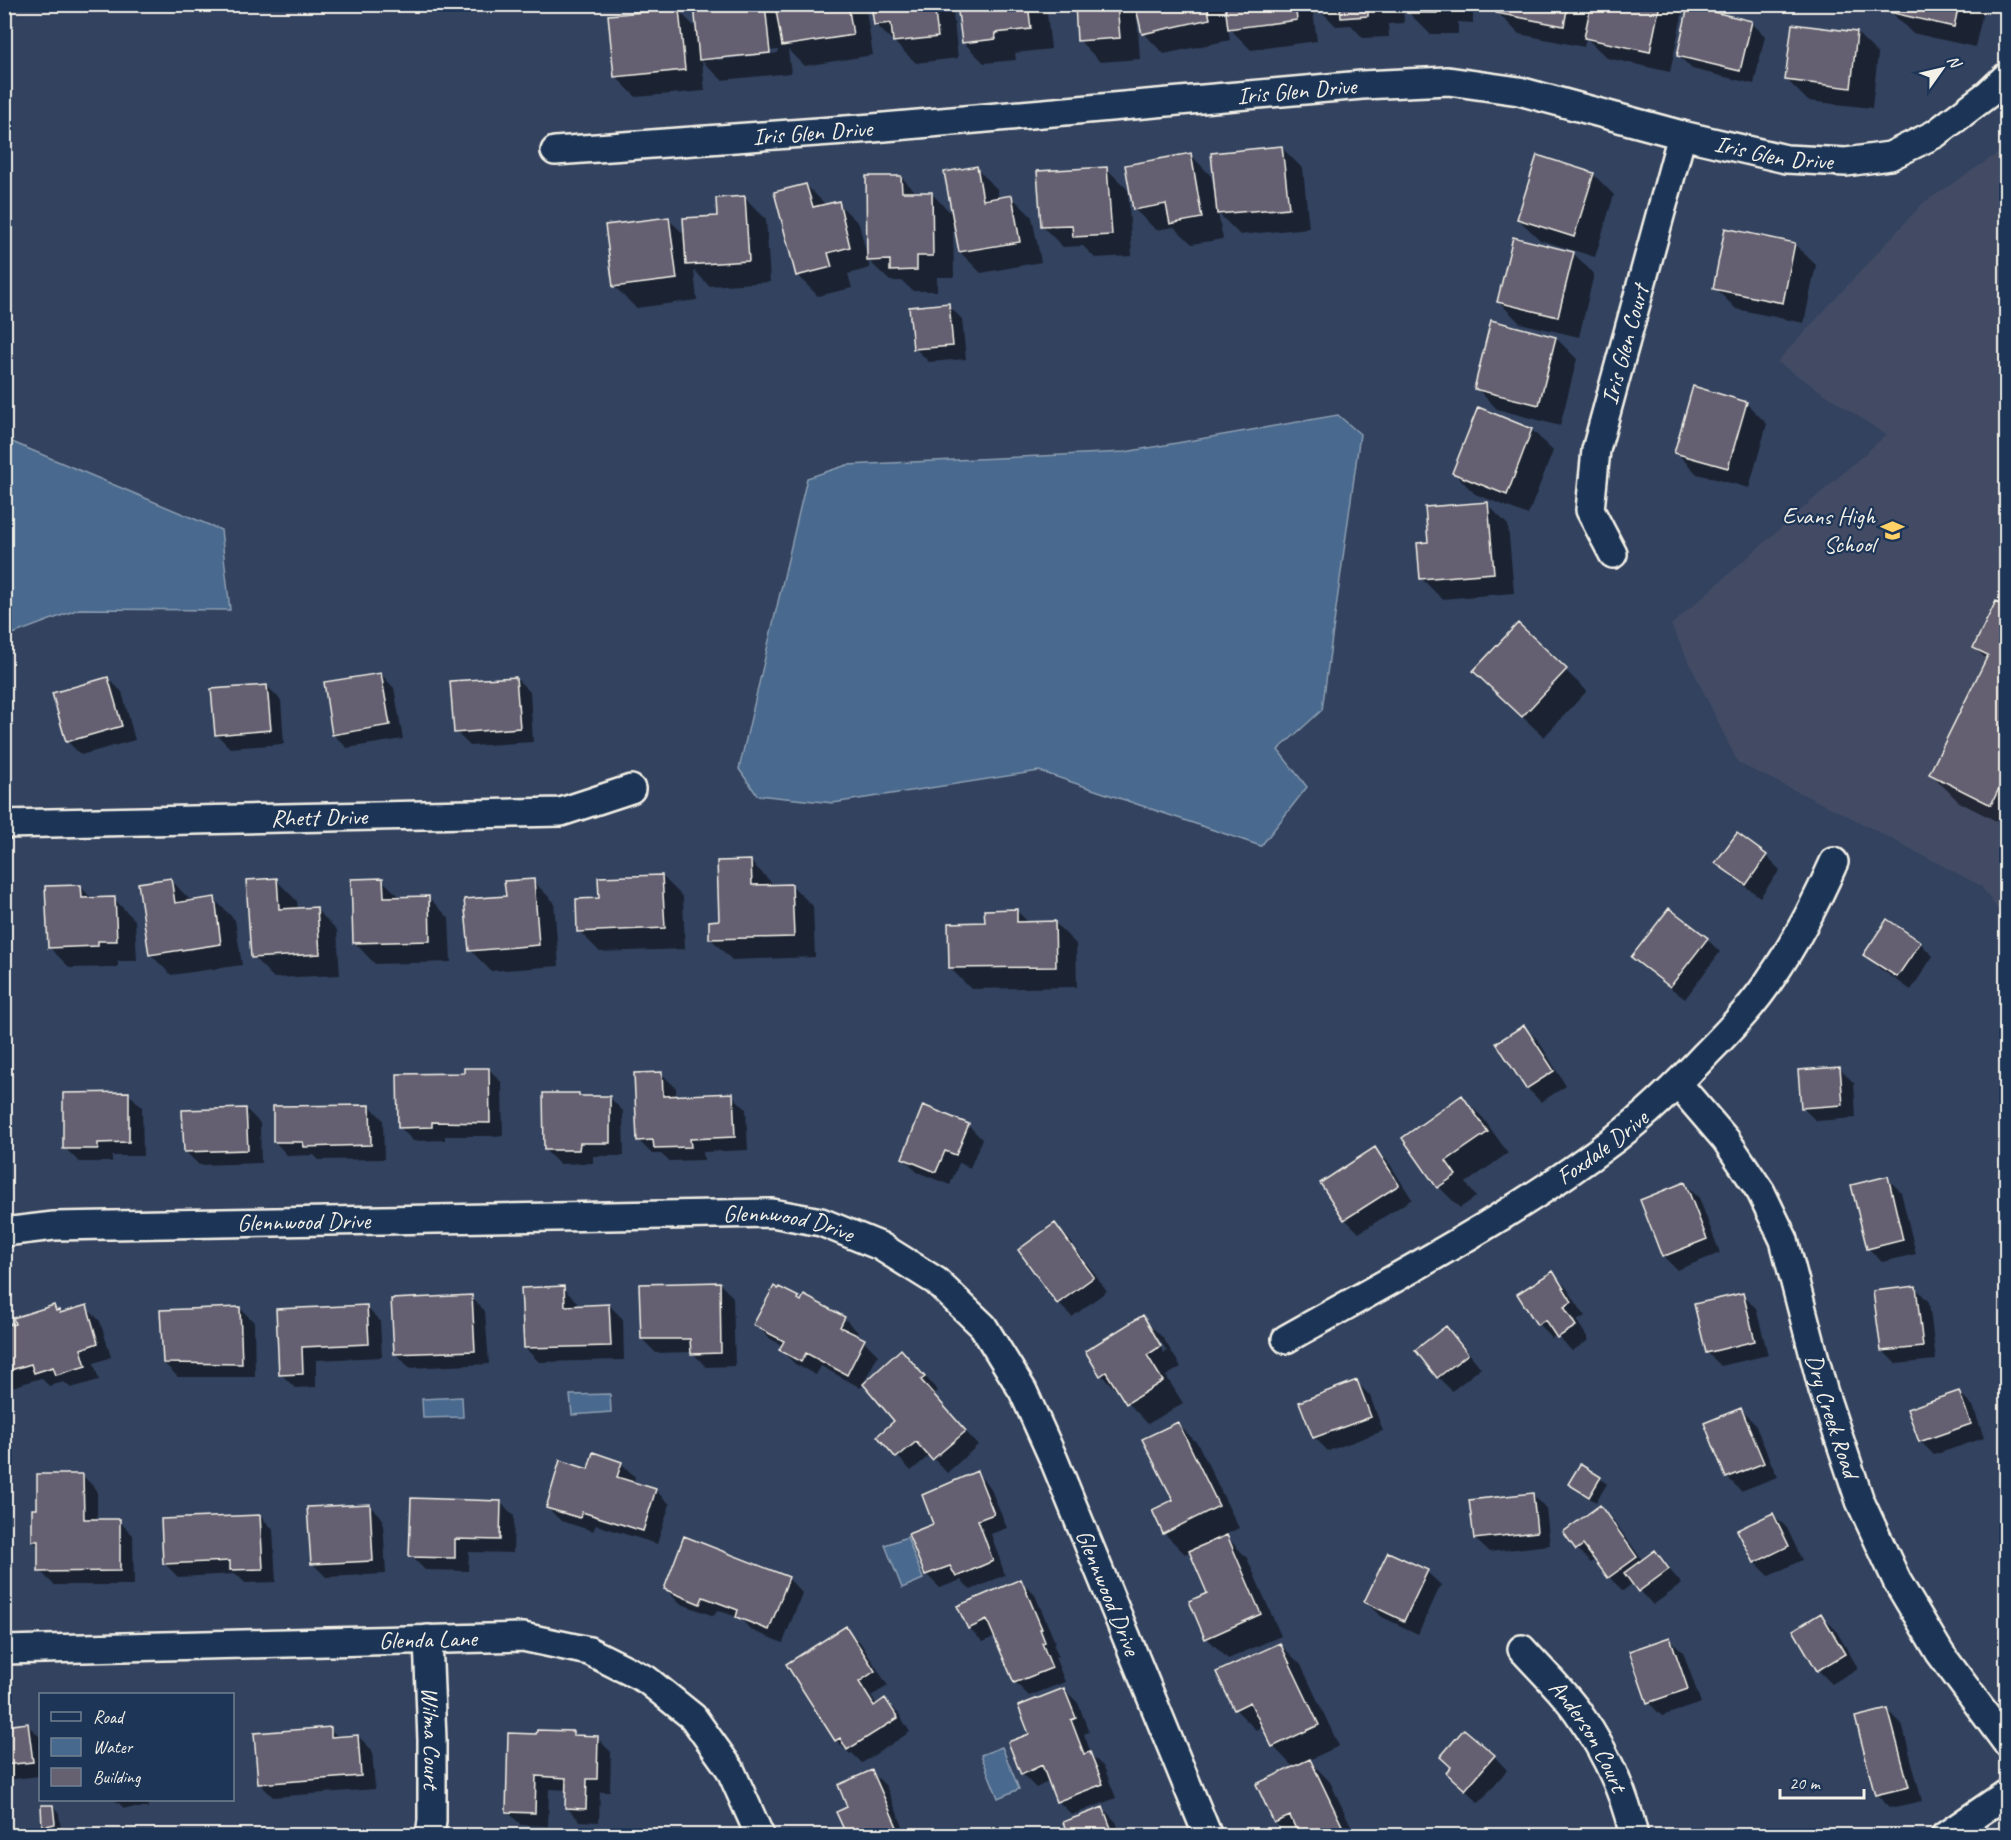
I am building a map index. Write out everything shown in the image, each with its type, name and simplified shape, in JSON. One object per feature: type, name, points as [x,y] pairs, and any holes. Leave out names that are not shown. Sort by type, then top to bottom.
[{"type":"street","name":"Iris Glen Drive","points":[[555,151],[873,128],[1362,84],[1448,81],[1520,91],[1682,135],[1786,159],[1846,162],[1890,156],[1935,134],[2007,77]]},
{"type":"street","name":"Iris Glen Court","points":[[1613,554],[1590,510],[1596,450],[1682,135]]},
{"type":"street","name":"Rhett Drive","points":[[4,824],[561,812],[631,789]]},
{"type":"street","name":"Foxdale Drive","points":[[1287,1339],[1464,1238],[1550,1185],[1617,1137],[1678,1084],[1729,1031],[1771,979],[1813,911],[1834,862]]},
{"type":"street","name":"Dry Creek Road","points":[[1678,1084],[1726,1140],[1761,1192],[1784,1240],[1823,1390],[1860,1501],[1897,1581],[1940,1653],[2007,1742]]},
{"type":"street","name":"Glennwood Drive","points":[[4,1232],[54,1226],[772,1213],[821,1222],[880,1246],[936,1281],[983,1326],[1023,1391],[1054,1460],[1208,1836]]},
{"type":"street","name":"Glenda Lane","points":[[4,1650],[523,1636],[589,1651],[647,1680],[693,1717],[730,1769],[760,1836]]},
{"type":"street","name":"Wilma Court","points":[[428,1639],[432,1740],[430,1836]]},
{"type":"street","name":"Anderson Court","points":[[1522,1649],[1576,1709],[1600,1746],[1618,1786],[1634,1836]]},
{"type":"street","points":[[1945,1836],[2007,1794]]},
{"type":"shaded area","name":"Evans High School","points":[[2006,148],[2006,921],[1981,886],[1846,815],[1738,763],[1671,625],[1886,435],[1777,362],[1923,203]]},
{"type":"water","points":[[1338,415],[1360,434],[1322,710],[1278,750],[1307,787],[1261,846],[1039,771],[833,803],[757,795],[739,769],[807,478],[847,465],[1125,452]]},
{"type":"water","points":[[5,439],[221,530],[230,610],[79,609],[5,637]]},
{"type":"water","points":[[610,1394],[611,1412],[572,1415],[570,1395]]},
{"type":"water","points":[[462,1397],[463,1417],[423,1418],[422,1399]]},
{"type":"water","points":[[907,1537],[923,1579],[902,1588],[885,1545]]},
{"type":"water","points":[[1002,1747],[1019,1789],[998,1798],[981,1755]]},
{"type":"building","points":[[694,4],[765,4],[770,53],[699,60]]},
{"type":"building","points":[[775,4],[848,4],[853,35],[782,46]]},
{"type":"building","points":[[871,4],[934,4],[938,37],[893,42],[891,23],[874,25]]},
{"type":"building","points":[[957,4],[1028,4],[1031,29],[995,33],[996,39],[962,43]]},
{"type":"building","points":[[1075,4],[1117,4],[1120,38],[1077,41]]},
{"type":"building","points":[[1135,4],[1207,4],[1210,19],[1142,34]]},
{"type":"building","points":[[1225,4],[1295,4],[1297,20],[1228,29]]},
{"type":"building","points":[[1340,4],[1368,4],[1368,16],[1341,18]]},
{"type":"building","points":[[1408,4],[1438,4],[1437,13],[1407,13]]},
{"type":"building","points":[[1498,4],[1568,4],[1564,26],[1496,13]]},
{"type":"building","points":[[1591,4],[1660,4],[1650,52],[1584,38]]},
{"type":"building","points":[[1891,4],[1959,4],[1954,27],[1889,12]]},
{"type":"building","points":[[1688,6],[1752,21],[1740,71],[1677,56]]},
{"type":"building","points":[[679,9],[685,70],[614,77],[608,15]]},
{"type":"building","points":[[1792,24],[1857,32],[1851,88],[1785,80]]},
{"type":"building","points":[[1282,146],[1289,208],[1217,214],[1211,153]]},
{"type":"building","points":[[1191,153],[1202,218],[1170,224],[1166,204],[1133,210],[1125,165]]},
{"type":"building","points":[[1537,155],[1594,173],[1574,237],[1517,219]]},
{"type":"building","points":[[977,166],[983,200],[1012,195],[1020,242],[959,252],[944,172]]},
{"type":"building","points":[[1107,167],[1112,235],[1073,237],[1072,225],[1041,226],[1037,171]]},
{"type":"building","points":[[866,176],[901,176],[902,192],[932,192],[933,256],[917,256],[917,270],[890,271],[890,260],[867,261]]},
{"type":"building","points":[[806,184],[813,207],[839,201],[850,247],[828,253],[832,267],[796,276],[774,192]]},
{"type":"building","points":[[745,196],[749,261],[686,265],[683,218],[717,216],[716,198]]},
{"type":"building","points":[[669,217],[677,279],[613,287],[605,225]]},
{"type":"building","points":[[1725,228],[1795,243],[1783,303],[1713,289]]},
{"type":"building","points":[[1513,237],[1574,252],[1558,317],[1497,302]]},
{"type":"building","points":[[949,303],[953,346],[913,349],[909,307]]},
{"type":"building","points":[[1491,320],[1556,337],[1539,405],[1474,389]]},
{"type":"building","points":[[1693,386],[1747,402],[1728,468],[1674,453]]},
{"type":"building","points":[[1478,407],[1532,429],[1507,495],[1452,473]]},
{"type":"building","points":[[1488,502],[1494,573],[1420,579],[1417,543],[1428,542],[1425,507]]},
{"type":"building","points":[[1996,601],[2006,606],[2006,715],[2001,727],[2006,730],[2006,774],[1991,805],[1929,774],[1988,655],[1973,648]]},
{"type":"building","points":[[1518,623],[1567,669],[1522,717],[1473,671]]},
{"type":"building","points":[[381,673],[390,725],[332,735],[324,682]]},
{"type":"building","points":[[108,677],[122,726],[66,742],[52,693]]},
{"type":"building","points":[[516,677],[520,728],[454,733],[450,681]]},
{"type":"building","points":[[267,685],[271,730],[215,735],[211,689]]},
{"type":"building","points":[[1737,833],[1767,855],[1746,885],[1715,863]]},
{"type":"building","points":[[751,860],[752,885],[792,884],[794,937],[709,939],[709,921],[719,920],[717,861]]},
{"type":"building","points":[[662,875],[665,928],[577,932],[576,899],[599,898],[598,877]]},
{"type":"building","points":[[171,878],[175,903],[215,897],[221,944],[149,955],[138,883]]},
{"type":"building","points":[[277,878],[279,909],[317,907],[320,954],[251,958],[246,880]]},
{"type":"building","points":[[383,878],[384,897],[429,896],[430,941],[353,943],[351,879]]},
{"type":"building","points":[[534,879],[539,945],[469,951],[464,899],[506,896],[504,881]]},
{"type":"building","points":[[81,885],[82,898],[115,897],[117,941],[98,941],[98,946],[48,948],[45,886]]},
{"type":"building","points":[[1669,908],[1708,938],[1670,987],[1631,957]]},
{"type":"building","points":[[1017,909],[1017,922],[1055,921],[1056,967],[949,968],[948,923],[985,922],[984,910]]},
{"type":"building","points":[[1887,919],[1921,942],[1897,977],[1863,955]]},
{"type":"building","points":[[1524,1025],[1554,1071],[1526,1089],[1496,1043]]},
{"type":"building","points":[[1840,1067],[1843,1105],[1801,1108],[1798,1070]]},
{"type":"building","points":[[464,1068],[489,1068],[490,1123],[432,1122],[432,1127],[398,1128],[397,1074],[464,1073]]},
{"type":"building","points":[[662,1072],[663,1096],[733,1093],[735,1137],[690,1139],[691,1147],[654,1148],[653,1140],[637,1141],[634,1073]]},
{"type":"building","points":[[129,1092],[129,1142],[98,1143],[98,1149],[63,1149],[63,1093]]},
{"type":"building","points":[[543,1093],[610,1096],[610,1143],[580,1143],[579,1150],[544,1150]]},
{"type":"building","points":[[1462,1095],[1488,1132],[1446,1161],[1456,1175],[1437,1188],[1402,1138]]},
{"type":"building","points":[[370,1105],[371,1145],[304,1147],[303,1142],[273,1142],[273,1106]]},
{"type":"building","points":[[923,1105],[969,1124],[956,1155],[945,1151],[936,1172],[902,1158]]},
{"type":"building","points":[[246,1108],[248,1150],[184,1152],[182,1110]]},
{"type":"building","points":[[1375,1147],[1399,1185],[1344,1220],[1320,1183]]},
{"type":"building","points":[[1888,1176],[1903,1240],[1867,1249],[1851,1185]]},
{"type":"building","points":[[1685,1182],[1707,1239],[1662,1257],[1640,1200]]},
{"type":"building","points":[[1055,1223],[1094,1277],[1057,1304],[1018,1250]]},
{"type":"building","points":[[1553,1271],[1572,1302],[1564,1307],[1576,1326],[1557,1338],[1545,1320],[1537,1325],[1517,1294]]},
{"type":"building","points":[[720,1282],[721,1353],[691,1354],[690,1339],[641,1339],[639,1284]]},
{"type":"building","points":[[564,1286],[565,1306],[609,1304],[611,1346],[524,1348],[521,1288]]},
{"type":"building","points":[[774,1286],[799,1297],[801,1301],[804,1295],[845,1317],[840,1327],[865,1339],[847,1375],[806,1353],[801,1362],[779,1350],[784,1341],[753,1325]]},
{"type":"building","points":[[1916,1286],[1923,1347],[1881,1351],[1873,1291]]},
{"type":"building","points":[[1743,1293],[1755,1341],[1706,1353],[1694,1304]]},
{"type":"building","points":[[472,1295],[475,1351],[394,1354],[391,1299]]},
{"type":"building","points":[[54,1305],[56,1311],[59,1310],[60,1313],[87,1305],[98,1343],[81,1349],[86,1366],[56,1375],[53,1367],[34,1373],[31,1364],[4,1372],[4,1324],[15,1324],[13,1318]]},
{"type":"building","points":[[367,1305],[369,1344],[302,1347],[303,1374],[279,1375],[276,1309]]},
{"type":"building","points":[[240,1307],[242,1364],[163,1363],[160,1310]]},
{"type":"building","points":[[1143,1315],[1161,1346],[1147,1355],[1163,1381],[1126,1404],[1106,1372],[1100,1376],[1085,1351]]},
{"type":"building","points":[[1446,1326],[1468,1354],[1437,1378],[1415,1350]]},
{"type":"building","points":[[901,1349],[925,1377],[921,1380],[966,1431],[932,1460],[916,1442],[896,1458],[877,1436],[894,1421],[863,1384]]},
{"type":"building","points":[[1357,1380],[1371,1417],[1313,1438],[1299,1402]]},
{"type":"building","points":[[1959,1391],[1971,1424],[1919,1442],[1907,1409]]},
{"type":"building","points":[[1741,1408],[1764,1463],[1726,1478],[1704,1423]]},
{"type":"building","points":[[1178,1422],[1219,1506],[1163,1534],[1152,1510],[1173,1500],[1142,1439]]},
{"type":"building","points":[[593,1452],[622,1462],[617,1477],[656,1489],[643,1531],[582,1512],[580,1518],[546,1508],[560,1460],[588,1469]]},
{"type":"building","points":[[1580,1464],[1601,1477],[1589,1497],[1568,1484]]},
{"type":"building","points":[[977,1471],[994,1514],[978,1520],[993,1561],[956,1577],[950,1566],[925,1575],[908,1534],[933,1524],[922,1495]]},
{"type":"building","points":[[37,1474],[83,1474],[84,1519],[120,1519],[120,1571],[38,1572],[38,1541],[32,1541],[32,1509],[37,1509]]},
{"type":"building","points":[[1533,1493],[1537,1532],[1474,1539],[1469,1500]]},
{"type":"building","points":[[411,1498],[501,1501],[500,1540],[455,1539],[455,1558],[409,1557]]},
{"type":"building","points":[[370,1504],[373,1561],[311,1564],[307,1507]]},
{"type":"building","points":[[1600,1505],[1637,1557],[1608,1578],[1583,1545],[1576,1550],[1563,1532]]},
{"type":"building","points":[[1773,1513],[1789,1546],[1754,1563],[1737,1530]]},
{"type":"building","points":[[260,1515],[263,1569],[230,1570],[230,1561],[163,1564],[161,1519]]},
{"type":"building","points":[[1227,1535],[1261,1614],[1205,1639],[1189,1601],[1207,1593],[1189,1551]]},
{"type":"building","points":[[684,1536],[789,1577],[769,1630],[736,1617],[738,1610],[703,1597],[700,1604],[664,1589]]},
{"type":"building","points":[[1655,1550],[1669,1569],[1638,1592],[1624,1573]]},
{"type":"building","points":[[1388,1552],[1428,1570],[1404,1621],[1364,1602]]},
{"type":"building","points":[[1021,1579],[1042,1629],[1040,1629],[1045,1642],[1042,1643],[1052,1668],[1014,1683],[987,1620],[968,1629],[957,1606]]},
{"type":"building","points":[[1821,1613],[1845,1654],[1817,1671],[1793,1630]]},
{"type":"building","points":[[846,1626],[875,1671],[859,1682],[874,1706],[885,1698],[898,1718],[847,1750],[840,1738],[835,1741],[786,1664]]},
{"type":"building","points":[[1670,1637],[1688,1689],[1647,1703],[1629,1651]]},
{"type":"building","points":[[1280,1643],[1319,1725],[1272,1747],[1250,1702],[1234,1710],[1216,1672]]},
{"type":"building","points":[[1064,1688],[1076,1718],[1071,1720],[1084,1754],[1090,1752],[1103,1784],[1056,1802],[1042,1765],[1021,1775],[1008,1742],[1029,1734],[1018,1706]]},
{"type":"building","points":[[1888,1709],[1909,1787],[1875,1795],[1855,1717]]},
{"type":"building","points":[[28,1723],[33,1762],[4,1765],[4,1726]]},
{"type":"building","points":[[331,1727],[331,1737],[358,1735],[361,1776],[258,1784],[254,1733]]},
{"type":"building","points":[[1464,1729],[1495,1755],[1465,1790],[1446,1773],[1451,1767],[1440,1757]]},
{"type":"building","points":[[537,1730],[573,1731],[573,1735],[598,1736],[597,1779],[587,1779],[586,1809],[565,1808],[566,1778],[536,1776],[535,1813],[506,1812],[508,1733],[536,1734]]},
{"type":"building","points":[[1310,1759],[1347,1836],[1299,1836],[1290,1816],[1274,1823],[1256,1784]]},
{"type":"building","points":[[872,1770],[901,1836],[847,1836],[836,1812],[847,1807],[838,1785]]},
{"type":"building","points":[[41,1805],[53,1805],[55,1824],[42,1827]]},
{"type":"building","points":[[1103,1807],[1114,1836],[1068,1836],[1063,1822]]},
{"type":"place","name":"Evans High School","points":[[1893,530]]}]
